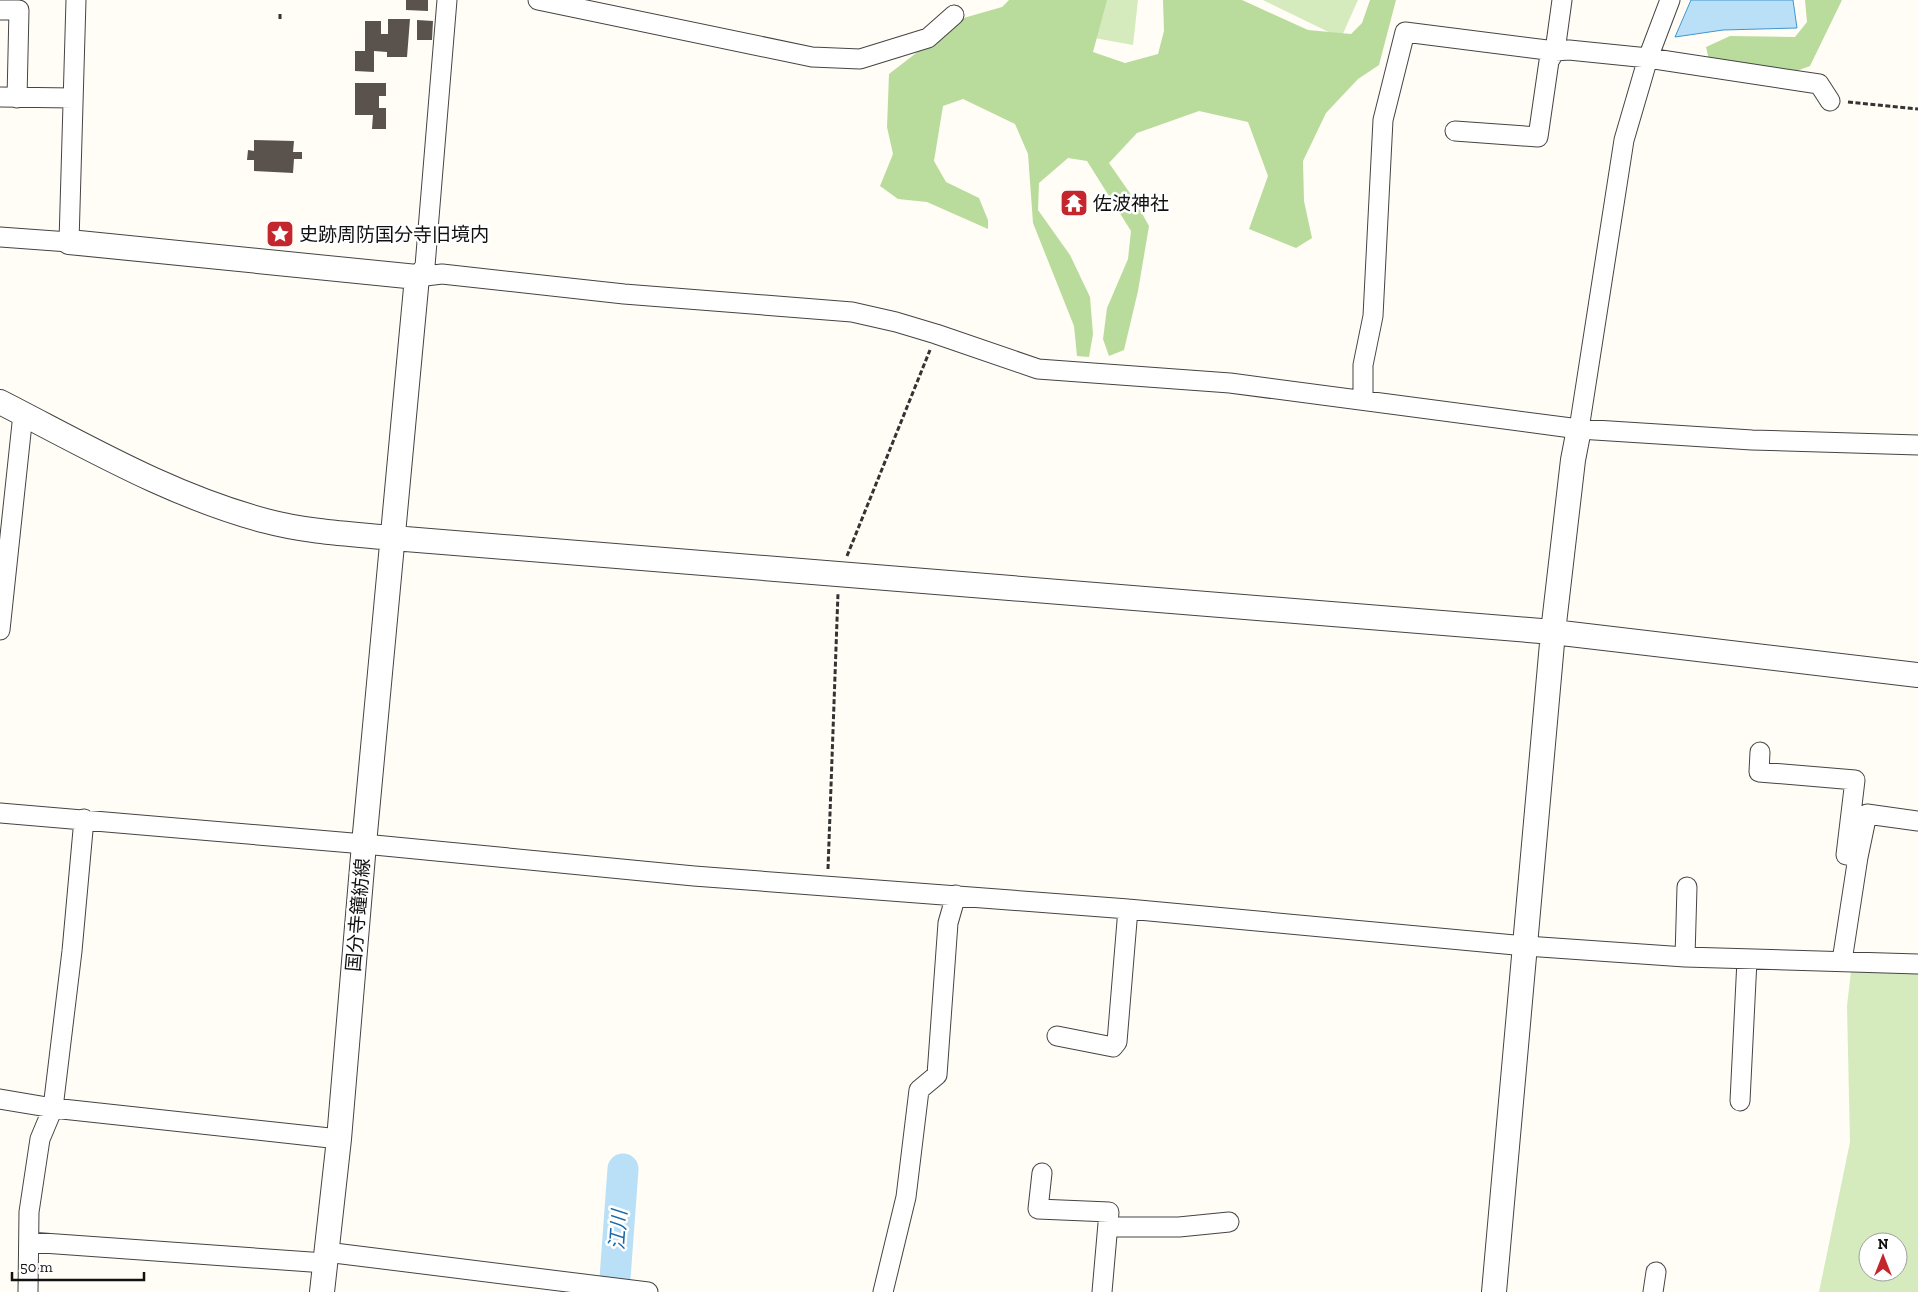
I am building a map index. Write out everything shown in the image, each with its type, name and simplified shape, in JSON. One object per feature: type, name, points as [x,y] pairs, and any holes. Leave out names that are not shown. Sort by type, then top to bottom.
[{"type":"street","points":[[69,242],[76,0]]},
{"type":"street","points":[[417,276],[425,266],[447,0]]},
{"type":"street","points":[[538,0],[812,57],[860,59],[928,38],[954,15]]},
{"type":"street","points":[[1455,130],[1538,137],[1549,61],[1555,51],[1562,0]]},
{"type":"street","points":[[1494,1292],[1553,632],[1573,460],[1624,140],[1648,58],[1670,0]]},
{"type":"street","points":[[0,10],[18,10],[8,97],[73,98]]},
{"type":"street","points":[[1363,400],[1363,366],[1373,316],[1383,120],[1405,32],[1555,51],[1569,50],[1648,58],[1819,84],[1830,101]]},
{"type":"street","points":[[0,237],[417,276],[442,274],[614,293],[852,312],[936,334],[1038,369],[1230,383],[1579,429],[1752,440],[1918,445]]},
{"type":"street","name":"国分寺鐘紡線","points":[[322,1292],[339,1139],[364,844],[417,276]]},
{"type":"street","points":[[0,402],[162,484],[267,522],[314,530],[1553,632],[1918,674]]},
{"type":"street","points":[[0,630],[23,414]]},
{"type":"street","points":[[1760,752],[1759,772],[1855,780],[1846,856],[1858,857]]},
{"type":"street","points":[[0,813],[364,844],[694,876],[1128,909],[1526,946],[1747,960],[1918,964]]},
{"type":"street","points":[[1842,962],[1858,857],[1867,814],[1918,821]]},
{"type":"street","points":[[28,1292],[28,1212],[40,1139],[53,1108],[72,951],[84,819]]},
{"type":"street","points":[[1685,957],[1688,887]]},
{"type":"street","points":[[883,1292],[906,1197],[919,1090],[937,1075],[948,923],[956,895]]},
{"type":"street","points":[[1057,1036],[1113,1047],[1117,1042],[1128,909]]},
{"type":"street","points":[[1740,1101],[1747,960]]},
{"type":"street","points":[[0,1099],[53,1108],[339,1139]]},
{"type":"street","points":[[1042,1174],[1038,1209],[1109,1212],[1102,1292]]},
{"type":"street","points":[[1108,1227],[1179,1227],[1229,1222]]},
{"type":"street","points":[[29,1242],[325,1257],[648,1292]]},
{"type":"street","points":[[1653,1292],[1656,1272]]},
{"type":"path","points":[[280,14],[280,20]]},
{"type":"path","points":[[1830,101],[1918,109]]},
{"type":"path","points":[[828,887],[839,574],[936,334]]},
{"type":"green space","points":[[1009,0],[1107,0],[1093,52],[1125,63],[1158,54],[1164,31],[1163,0],[1242,0],[1308,30],[1351,34],[1362,23],[1370,0],[1396,0],[1379,65],[1358,79],[1326,113],[1303,161],[1304,201],[1312,238],[1296,248],[1249,229],[1268,176],[1248,122],[1199,111],[1137,133],[1109,163],[1134,199],[1149,226],[1138,291],[1124,350],[1109,356],[1103,339],[1107,308],[1128,259],[1131,231],[1087,161],[1068,158],[1039,183],[1038,210],[1070,255],[1090,297],[1093,334],[1089,357],[1077,356],[1074,326],[1033,223],[1028,154],[1015,124],[963,99],[943,106],[934,161],[946,182],[979,198],[988,220],[988,229],[927,202],[898,199],[880,186],[893,154],[887,127],[889,74],[960,19],[1002,7]]},
{"type":"green space","points":[[1102,0],[1138,0],[1133,45],[1089,37]]},
{"type":"green space","points":[[1263,0],[1358,0],[1341,38]]},
{"type":"green space","points":[[1805,0],[1842,0],[1810,66],[1791,73],[1709,60],[1706,47],[1730,36],[1795,37],[1807,22]]},
{"type":"green space","points":[[1851,971],[1918,973],[1918,1292],[1819,1292],[1850,1142],[1847,1006]]},
{"type":"water","points":[[1691,0],[1793,0],[1797,28],[1723,30],[1675,37]]},
{"type":"building","points":[[406,0],[428,0],[428,11],[406,10]]},
{"type":"building","points":[[388,19],[410,19],[407,57],[387,57],[387,52],[374,51],[374,72],[355,71],[355,51],[365,51],[365,21],[381,21],[381,34],[388,34]]},
{"type":"building","points":[[417,20],[433,21],[432,40],[417,40]]},
{"type":"building","points":[[355,83],[386,83],[386,96],[379,96],[379,108],[386,108],[386,129],[372,129],[373,115],[355,115]]},
{"type":"building","points":[[254,140],[294,141],[293,152],[302,152],[302,159],[294,159],[293,173],[254,171],[254,160],[247,160],[248,150],[254,151]]},
{"type":"waterway","name":"江川","points":[[614,1292],[623,1169]]},
{"type":"place","name":"佐波神社","points":[[1074,203]]},
{"type":"place","name":"史跡周防国分寺旧境内","points":[[280,234]]}]
